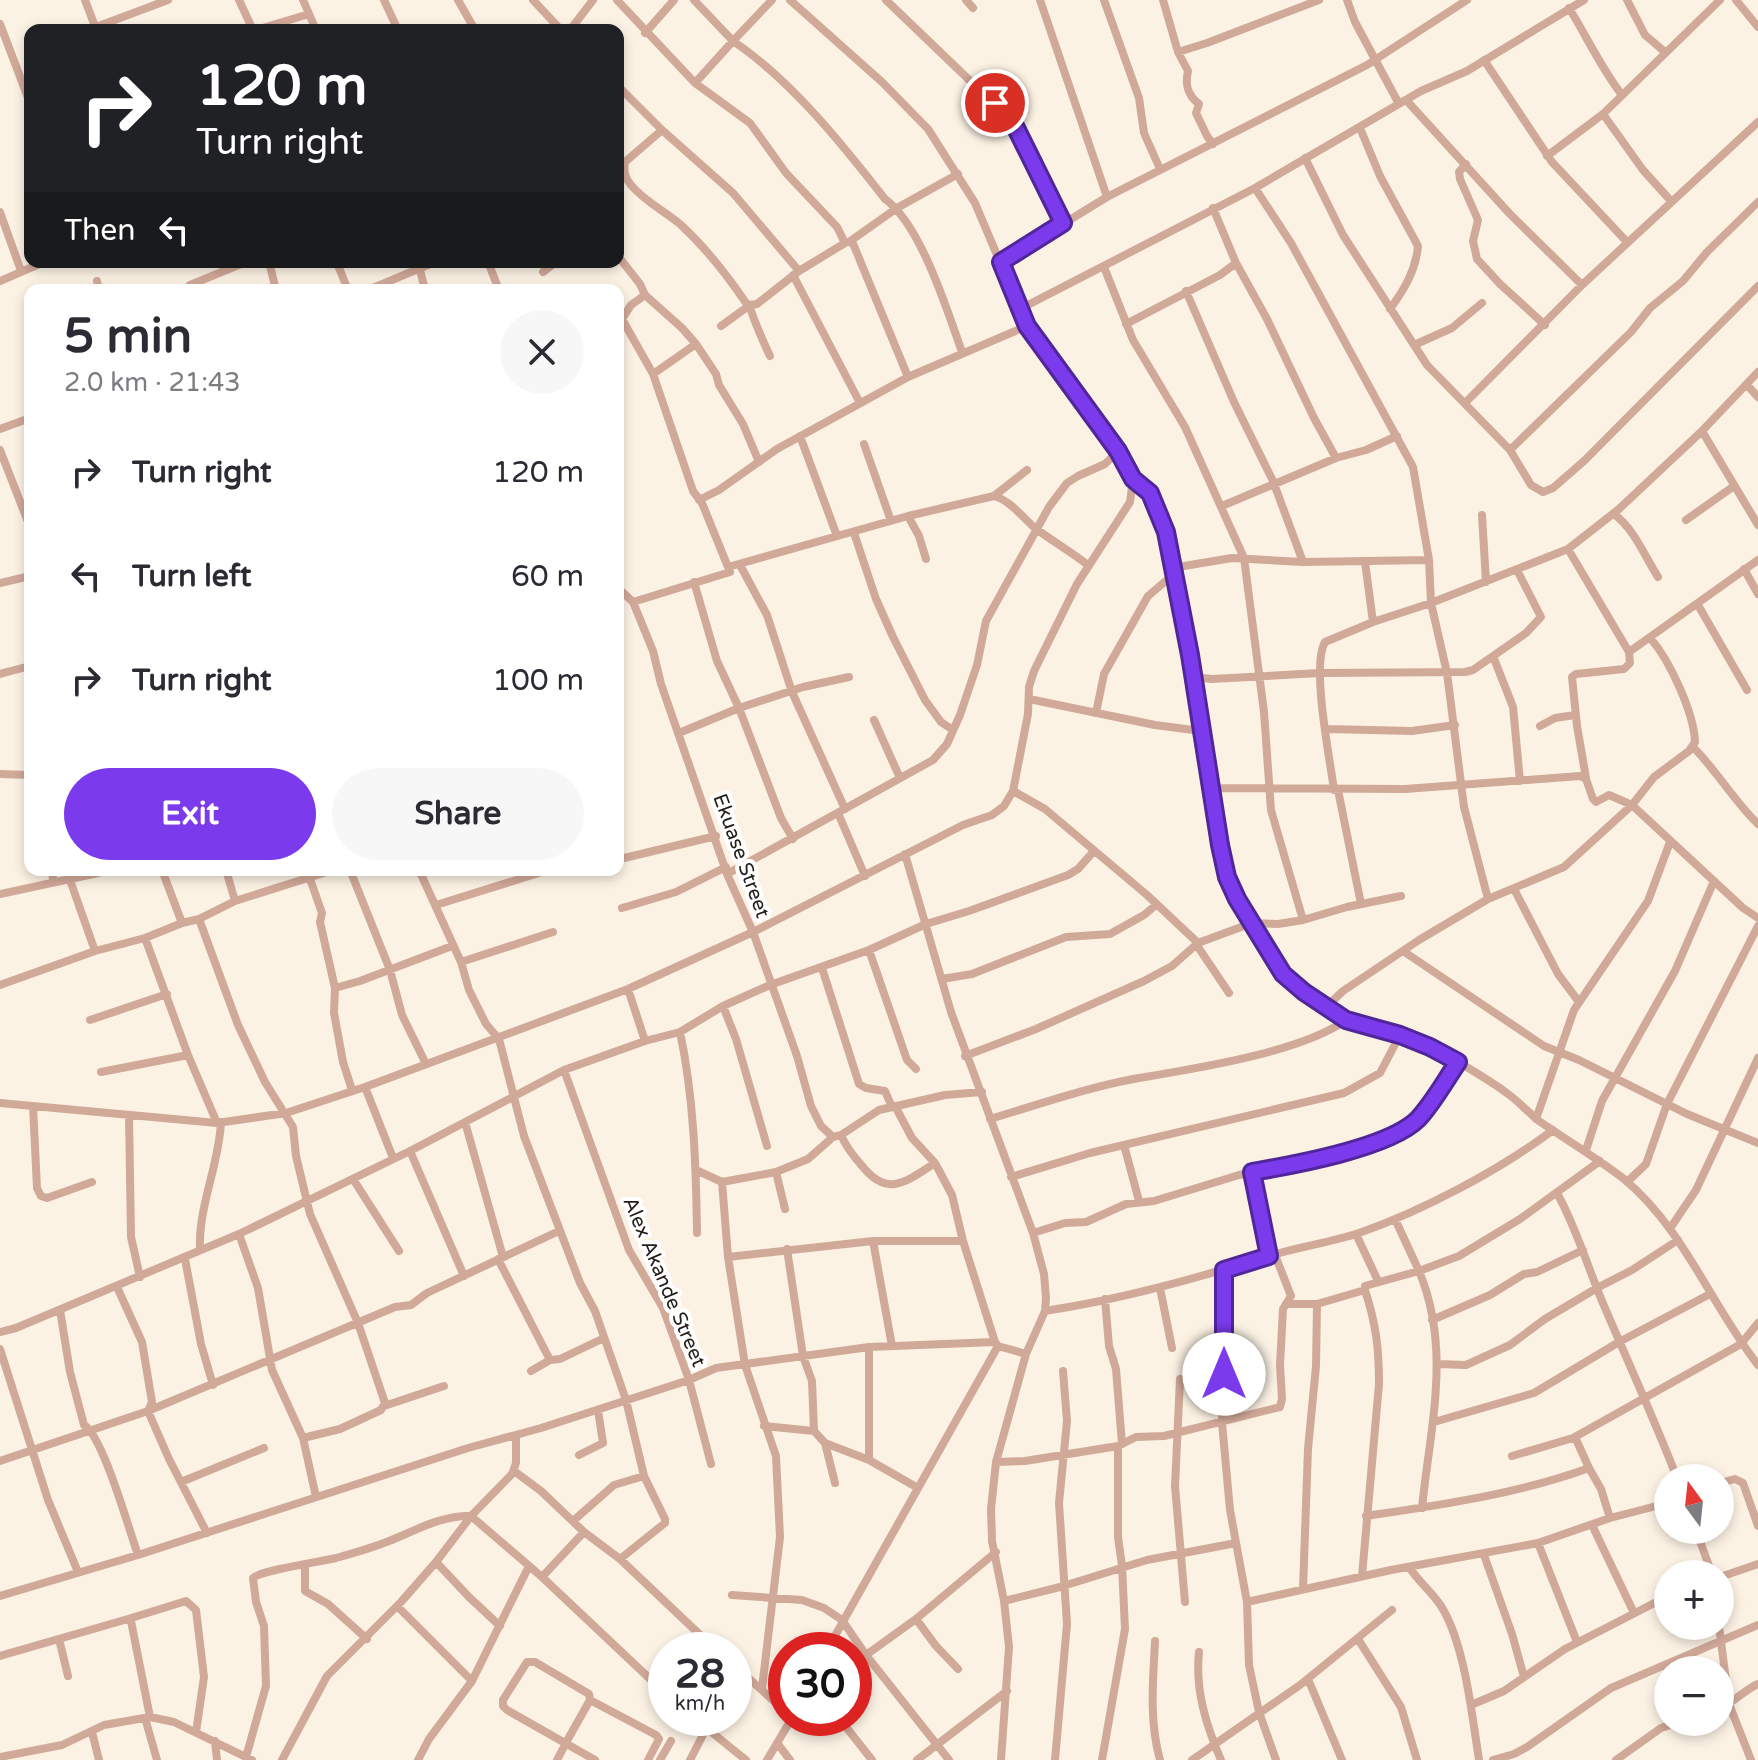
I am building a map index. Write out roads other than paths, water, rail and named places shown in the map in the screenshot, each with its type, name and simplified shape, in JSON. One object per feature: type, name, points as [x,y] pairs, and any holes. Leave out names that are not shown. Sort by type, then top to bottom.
[{"type":"street","points":[[85,0],[94,24]]},
{"type":"street","points":[[239,0],[252,24]]},
{"type":"street","points":[[303,0],[313,24]]},
{"type":"street","points":[[384,0],[395,24]]},
{"type":"street","points":[[458,0],[472,24]]},
{"type":"street","points":[[533,0],[555,24]]},
{"type":"street","points":[[575,24],[593,0]]},
{"type":"street","points":[[617,0],[695,83],[750,123],[786,173],[849,242],[908,377]]},
{"type":"street","points":[[645,33],[674,0]]},
{"type":"street","points":[[694,0],[733,41],[798,97],[885,199],[897,208],[921,250],[947,307],[962,352]]},
{"type":"street","points":[[695,83],[772,0]]},
{"type":"street","points":[[790,0],[891,91],[928,129],[958,174],[1022,308],[1027,326],[1118,451],[1133,479],[1150,493],[1166,532],[1227,877],[1283,974],[1325,1008],[1346,1020],[1400,1035],[1458,1062],[1512,1097],[1536,1119],[1586,1150],[1627,1182],[1671,1227],[1741,1344],[1758,1365]]},
{"type":"street","points":[[886,0],[1013,122],[1063,223]]},
{"type":"street","points":[[966,0],[973,8]]},
{"type":"street","points":[[1040,0],[1107,197]]},
{"type":"street","points":[[1104,0],[1139,98],[1144,133],[1160,169]]},
{"type":"street","points":[[1163,0],[1178,52],[1188,71],[1187,89],[1199,104],[1196,113],[1213,144]]},
{"type":"street","points":[[1178,52],[1319,0]]},
{"type":"street","points":[[1347,0],[1374,61],[1403,102],[1582,285]]},
{"type":"street","points":[[1001,262],[1107,197],[1374,61],[1467,0]]},
{"type":"street","points":[[1022,308],[1255,188],[1421,91],[1467,71],[1584,0]]},
{"type":"street","points":[[1627,0],[1645,35],[1665,52]]},
{"type":"street","points":[[1547,156],[1603,114],[1720,0]]},
{"type":"street","points":[[1736,0],[1758,27]]},
{"type":"street","points":[[108,24],[163,1]]},
{"type":"street","points":[[1569,8],[1588,37],[1605,73],[1622,95]]},
{"type":"street","points":[[275,24],[309,14]]},
{"type":"street","points":[[0,24],[24,88]]},
{"type":"street","points":[[0,59],[11,55]]},
{"type":"street","points":[[1484,60],[1547,156],[1627,242]]},
{"type":"street","points":[[624,92],[733,193],[796,273],[860,403]]},
{"type":"street","points":[[1603,114],[1643,170],[1671,201]]},
{"type":"street","points":[[1466,402],[1582,285],[1758,122]]},
{"type":"street","points":[[1360,128],[1380,176],[1418,246],[1404,290],[1390,309]]},
{"type":"street","points":[[662,130],[625,162],[624,173],[640,194],[682,226],[750,305],[750,313],[758,324],[770,356]]},
{"type":"street","points":[[1305,158],[1343,235],[1427,365],[1510,450],[1531,485],[1543,492],[1553,488],[1668,379],[1758,286]]},
{"type":"street","points":[[1466,164],[1459,172],[1478,220],[1473,241],[1477,259],[1545,325]]},
{"type":"street","points":[[721,326],[897,208],[958,174]]},
{"type":"street","points":[[1255,188],[1291,243],[1413,467],[1429,560],[1431,603],[1455,725],[1461,786],[1488,899]]},
{"type":"street","points":[[1510,450],[1631,332],[1650,308],[1683,281],[1707,252],[1758,202]]},
{"type":"street","points":[[1213,208],[1236,263],[1336,458]]},
{"type":"street","points":[[0,212],[21,271]]},
{"type":"street","points":[[1126,324],[1220,275],[1236,263]]},
{"type":"street","points":[[624,264],[645,295],[696,344],[743,424],[759,462]]},
{"type":"street","points":[[1104,267],[1126,324],[1144,361],[1185,427],[1244,558],[1271,810],[1303,920]]},
{"type":"street","points":[[0,281],[29,268]]},
{"type":"street","points":[[192,284],[231,268]]},
{"type":"street","points":[[380,284],[412,268]]},
{"type":"street","points":[[543,272],[548,268]]},
{"type":"street","points":[[1186,291],[1253,436],[1303,562]]},
{"type":"street","points":[[624,316],[631,305],[645,295]]},
{"type":"street","points":[[1414,345],[1452,328],[1482,303]]},
{"type":"street","points":[[624,323],[653,374],[676,448],[730,572],[633,602]]},
{"type":"street","points":[[699,500],[800,436],[908,377],[1027,326]]},
{"type":"street","points":[[653,374],[696,344]]},
{"type":"street","points":[[1361,904],[1336,790],[1319,673],[1320,650],[1325,642],[1568,549],[1614,514],[1702,431],[1758,372]]},
{"type":"street","points":[[1747,385],[1758,397]]},
{"type":"street","points":[[0,429],[24,420]]},
{"type":"street","points":[[1702,431],[1758,525]]},
{"type":"street","points":[[800,436],[837,536]]},
{"type":"street","points":[[1222,506],[1397,436]]},
{"type":"street","points":[[864,444],[891,521]]},
{"type":"street","points":[[0,450],[24,512]]},
{"type":"street","points":[[622,908],[676,892],[793,839],[942,752],[977,665],[986,621],[1037,529],[1067,483],[1105,464],[1118,451]]},
{"type":"street","points":[[728,567],[908,516],[994,496],[1027,470]]},
{"type":"street","points":[[0,1103],[219,1123],[286,1113],[499,1039],[628,989],[753,932],[963,825],[992,815],[1004,806],[1013,791],[1034,671],[1077,584],[1130,502],[1133,479]]},
{"type":"street","points":[[1686,520],[1734,486]]},
{"type":"street","points":[[994,496],[1004,499],[1037,529],[1089,566]]},
{"type":"street","points":[[1614,514],[1635,536],[1658,577]]},
{"type":"street","points":[[1482,515],[1486,582]]},
{"type":"street","points":[[908,516],[919,536],[926,559]]},
{"type":"street","points":[[854,533],[876,599],[925,700],[941,722],[953,730]]},
{"type":"street","points":[[1568,549],[1629,652],[1630,663],[1624,669],[1573,675],[1571,685],[1586,779],[1596,802],[1609,795],[1632,805],[1758,918]]},
{"type":"street","points":[[1096,713],[1104,674],[1148,596],[1173,571],[1232,558],[1303,562],[1429,560]]},
{"type":"street","points":[[1629,652],[1758,560]]},
{"type":"street","points":[[1365,562],[1373,622]]},
{"type":"street","points":[[740,565],[767,615],[792,692],[842,811],[865,876]]},
{"type":"street","points":[[1744,569],[1758,594]]},
{"type":"street","points":[[1193,677],[1212,679],[1473,670],[1526,633],[1541,617],[1517,570]]},
{"type":"street","points":[[0,583],[24,577]]},
{"type":"street","points":[[694,582],[717,661],[739,708],[781,818],[793,839]]},
{"type":"street","name":"Ekuase Street","points":[[624,595],[633,602],[653,651],[661,684],[726,870],[753,932],[797,1056],[811,1106],[821,1126],[837,1136],[870,1176],[885,1185],[905,1182],[935,1163]]},
{"type":"street","points":[[1698,605],[1747,690]]},
{"type":"street","points":[[1325,1008],[1343,991],[1488,899],[1564,867],[1632,805],[1654,777],[1693,747],[1695,737],[1672,670],[1651,639]]},
{"type":"street","points":[[1493,656],[1513,707],[1520,781]]},
{"type":"street","points":[[0,674],[24,668]]},
{"type":"street","points":[[679,733],[739,708],[849,677]]},
{"type":"street","points":[[1029,699],[1155,725],[1201,731]]},
{"type":"street","points":[[1540,726],[1555,718],[1575,715]]},
{"type":"street","points":[[874,720],[900,778]]},
{"type":"street","points":[[1327,729],[1412,731],[1455,725]]},
{"type":"street","points":[[1693,747],[1758,824]]},
{"type":"street","points":[[0,774],[24,775]]},
{"type":"street","points":[[1210,788],[1336,790],[1461,786],[1580,776],[1586,779]]},
{"type":"street","points":[[1013,791],[1045,809],[1157,904],[1197,943],[1229,993]]},
{"type":"street","points":[[624,858],[716,836]]},
{"type":"street","points":[[1536,1119],[1574,1010],[1648,901],[1670,842]]},
{"type":"street","points":[[0,1332],[117,1287],[239,1234],[410,1151],[564,1070],[680,1032],[723,1006],[770,985],[869,950],[926,924],[1068,875],[1094,851]]},
{"type":"street","points":[[905,854],[965,1056],[982,1092],[1033,1233],[1044,1274],[1045,1311],[1026,1354],[996,1462],[991,1509],[992,1541],[1009,1647],[1001,1760]]},
{"type":"street","points":[[52,876],[54,882]]},
{"type":"street","points":[[0,894],[86,876]]},
{"type":"street","points":[[164,876],[182,923]]},
{"type":"street","points":[[228,876],[235,901]]},
{"type":"street","points":[[0,985],[95,951],[145,938],[199,919],[235,901],[314,876]]},
{"type":"street","points":[[352,876],[390,970],[402,1015],[426,1064]]},
{"type":"street","points":[[422,876],[475,1001],[486,1024],[499,1039],[524,1136],[559,1231],[604,1338],[626,1400],[644,1476],[665,1523],[620,1559]]},
{"type":"street","points":[[436,905],[529,876]]},
{"type":"street","points":[[310,879],[322,913],[320,922],[335,988],[334,1013],[352,1090]]},
{"type":"street","points":[[70,880],[95,951]]},
{"type":"street","points":[[1586,1150],[1602,1101],[1675,971],[1714,881]]},
{"type":"street","points":[[1514,889],[1558,974],[1579,1002]]},
{"type":"street","points":[[965,1056],[1036,1029],[1144,981],[1172,966],[1197,943],[1252,923],[1278,924],[1303,920],[1401,896]]},
{"type":"street","points":[[942,979],[972,974],[1066,937],[1110,934],[1157,904]]},
{"type":"street","points":[[199,919],[238,1025],[265,1082],[293,1127],[305,1201],[358,1323],[384,1406]]},
{"type":"street","points":[[1627,1182],[1646,1164],[1667,1104],[1758,926]]},
{"type":"street","points":[[461,962],[553,932]]},
{"type":"street","points":[[145,938],[188,1055],[219,1123],[221,1141],[199,1230],[200,1250]]},
{"type":"street","points":[[335,988],[452,946]]},
{"type":"street","points":[[869,950],[907,1060],[916,1069]]},
{"type":"street","points":[[1403,951],[1510,1025],[1559,1052],[1758,1143]]},
{"type":"street","points":[[822,968],[859,1084],[885,1091],[912,1138],[935,1163],[952,1195],[963,1241],[997,1344],[836,1632]]},
{"type":"street","points":[[628,989],[645,1041]]},
{"type":"street","points":[[90,1020],[167,994]]},
{"type":"street","points":[[723,1006],[736,1039],[767,1146]]},
{"type":"street","points":[[990,1119],[1064,1096],[1297,1043],[1326,1033],[1346,1020]]},
{"type":"street","points":[[680,1032],[689,1088],[696,1170],[697,1233]]},
{"type":"street","points":[[1011,1177],[1124,1145],[1344,1093],[1380,1073],[1400,1035]]},
{"type":"street","points":[[101,1072],[188,1055]]},
{"type":"street","points":[[1671,1227],[1696,1190],[1758,1058]]},
{"type":"street","points":[[1033,1233],[1065,1223],[1086,1222],[1126,1204],[1154,1201],[1252,1172],[1342,1154],[1402,1130],[1417,1120],[1458,1062]]},
{"type":"street","name":"Alex Akande Street","points":[[564,1070],[629,1250],[663,1308],[689,1380],[711,1464]]},
{"type":"street","points":[[365,1087],[393,1158]]},
{"type":"street","points":[[696,1170],[722,1182],[776,1172],[808,1159],[837,1136],[879,1110],[945,1095],[982,1092]]},
{"type":"street","points":[[33,1106],[37,1188],[41,1196],[47,1198],[92,1182]]},
{"type":"street","points":[[129,1115],[131,1237],[140,1277]]},
{"type":"street","points":[[465,1122],[501,1258],[550,1360]]},
{"type":"street","points":[[1045,1311],[1160,1288],[1356,1234],[1395,1219],[1484,1174],[1553,1130]]},
{"type":"street","points":[[1124,1145],[1139,1201]]},
{"type":"street","points":[[410,1151],[464,1276]]},
{"type":"street","points":[[1362,1576],[1379,1384],[1376,1325],[1365,1286],[1459,1256],[1520,1219],[1600,1161]]},
{"type":"street","points":[[776,1172],[785,1209]]},
{"type":"street","points":[[996,1462],[1062,1456],[1120,1445],[1136,1437],[1164,1436],[1281,1405],[1282,1321],[1291,1290],[1272,1256],[1252,1172]]},
{"type":"street","points":[[353,1179],[399,1251]]},
{"type":"street","points":[[722,1182],[728,1257],[745,1365],[776,1456],[780,1537],[762,1688]]},
{"type":"street","points":[[1557,1193],[1672,1464]]},
{"type":"street","points":[[1395,1219],[1419,1271],[1432,1320],[1438,1364],[1434,1422],[1422,1508]]},
{"type":"street","points":[[0,1461],[148,1411],[395,1307],[411,1305],[427,1293],[559,1231]]},
{"type":"street","points":[[239,1234],[258,1288],[269,1362],[303,1438],[316,1497]]},
{"type":"street","points":[[1356,1234],[1378,1281]]},
{"type":"street","points":[[1438,1364],[1466,1365],[1510,1345],[1545,1319],[1678,1240]]},
{"type":"street","points":[[728,1257],[873,1241],[963,1241]]},
{"type":"street","points":[[873,1241],[892,1346]]},
{"type":"street","points":[[787,1249],[803,1356],[812,1381],[814,1431],[825,1443],[869,1460],[918,1488]]},
{"type":"street","points":[[1432,1320],[1490,1295],[1524,1274],[1537,1272],[1583,1250]]},
{"type":"street","points":[[185,1259],[201,1344],[213,1385]]},
{"type":"street","points":[[1224,1270],[1222,1423],[1230,1510],[1247,1602],[1249,1665],[1259,1712],[1276,1760]]},
{"type":"street","points":[[117,1287],[142,1342],[151,1395],[148,1411],[207,1533]]},
{"type":"street","points":[[1160,1288],[1172,1348]]},
{"type":"street","points":[[1286,1304],[1317,1304],[1365,1290]]},
{"type":"street","points":[[1434,1422],[1534,1393],[1619,1342],[1710,1294]]},
{"type":"street","points":[[1102,1760],[1125,1629],[1118,1537],[1120,1445],[1116,1369],[1109,1346],[1105,1299]]},
{"type":"street","points":[[1303,1589],[1317,1304]]},
{"type":"street","points":[[60,1310],[70,1372],[84,1425],[92,1429],[109,1469],[138,1555]]},
{"type":"street","points":[[1512,1456],[1575,1437],[1741,1344],[1758,1323]]},
{"type":"street","points":[[531,1371],[604,1338]]},
{"type":"street","points":[[0,1596],[598,1410],[716,1368],[869,1347],[997,1344],[1026,1354]]},
{"type":"street","points":[[869,1347],[869,1460]]},
{"type":"street","points":[[0,1349],[48,1500],[78,1572]]},
{"type":"street","points":[[1055,1760],[1067,1624],[1059,1503],[1067,1421],[1063,1371]]},
{"type":"street","points":[[1180,1379],[1175,1486],[1185,1602]]},
{"type":"street","points":[[303,1438],[340,1429],[384,1406],[444,1386]]},
{"type":"street","points":[[579,1455],[603,1443],[598,1410]]},
{"type":"street","points":[[764,1426],[814,1431]]},
{"type":"street","points":[[282,1760],[327,1676],[367,1639],[436,1562],[471,1516],[514,1471],[516,1436]]},
{"type":"street","points":[[1575,1437],[1601,1489],[1610,1518]]},
{"type":"street","points":[[825,1443],[835,1483]]},
{"type":"street","points":[[181,1482],[264,1448]]},
{"type":"street","points":[[1366,1516],[1514,1489],[1589,1468]]},
{"type":"street","points":[[514,1471],[620,1559],[697,1632]]},
{"type":"street","points":[[573,1521],[614,1485],[644,1476]]},
{"type":"street","points":[[1734,1479],[1743,1483],[1758,1526]]},
{"type":"street","points":[[1247,1602],[1362,1576],[1538,1543],[1654,1507]]},
{"type":"street","points":[[0,1757],[30,1755],[62,1745],[104,1725],[148,1718],[174,1722],[249,1758],[266,1686],[264,1626],[256,1602],[253,1578],[263,1572],[357,1553],[459,1516],[471,1516],[542,1577],[648,1677]]},
{"type":"street","points":[[1592,1525],[1634,1613]]},
{"type":"street","points":[[542,1577],[584,1532]]},
{"type":"street","points":[[1004,1601],[1065,1586],[1122,1566],[1236,1543]]},
{"type":"street","points":[[1538,1543],[1577,1642]]},
{"type":"street","points":[[872,1651],[916,1619],[996,1552]]},
{"type":"street","points":[[1484,1555],[1524,1677]]},
{"type":"street","points":[[436,1562],[500,1626]]},
{"type":"street","points":[[1734,1572],[1758,1564]]},
{"type":"street","points":[[305,1565],[305,1591],[328,1604],[367,1639]]},
{"type":"street","points":[[1409,1567],[1441,1606],[1456,1642],[1471,1705],[1479,1760]]},
{"type":"street","points":[[418,1760],[429,1739],[472,1681],[528,1568]]},
{"type":"street","points":[[732,1595],[802,1600],[824,1608],[842,1620],[850,1632]]},
{"type":"street","points":[[0,1656],[186,1601],[196,1610],[204,1677],[196,1732]]},
{"type":"street","points":[[1471,1705],[1504,1691],[1577,1642],[1654,1603]]},
{"type":"street","points":[[397,1606],[472,1681]]},
{"type":"street","points":[[1192,1760],[1308,1679],[1392,1610]]},
{"type":"street","points":[[128,1619],[131,1621],[157,1760]]},
{"type":"street","points":[[916,1619],[958,1669]]},
{"type":"street","points":[[1734,1634],[1758,1625]]},
{"type":"street","points":[[59,1639],[68,1676]]},
{"type":"street","points":[[1358,1639],[1401,1707],[1417,1760]]},
{"type":"street","points":[[1493,1760],[1527,1747],[1611,1688],[1719,1640],[1720,1656]]},
{"type":"street","points":[[1155,1641],[1153,1720],[1160,1760]]},
{"type":"street","points":[[1199,1652],[1199,1695],[1221,1760]]},
{"type":"street","points":[[595,1760],[503,1706],[503,1700],[527,1662],[535,1662],[585,1690],[590,1700],[656,1735],[659,1739],[648,1760]]},
{"type":"street","points":[[872,1662],[949,1760]]},
{"type":"street","points":[[1308,1679],[1342,1760]]},
{"type":"street","points":[[752,1680],[768,1694]]},
{"type":"street","points":[[1734,1698],[1758,1684]]},
{"type":"street","points":[[917,1760],[1007,1691]]},
{"type":"street","points":[[557,1760],[590,1700]]},
{"type":"street","points":[[1734,1726],[1751,1760]]},
{"type":"street","points":[[92,1732],[99,1760]]},
{"type":"street","points":[[1616,1760],[1654,1733]]},
{"type":"street","points":[[690,1760],[702,1736]]},
{"type":"street","points":[[715,1736],[746,1760]]},
{"type":"street","points":[[767,1760],[781,1736]]},
{"type":"street","points":[[853,1736],[872,1760]]},
{"type":"street","points":[[215,1741],[217,1760]]},
{"type":"street","points":[[660,1760],[671,1741]]},
{"type":"street","points":[[777,1743],[790,1760]]}]
